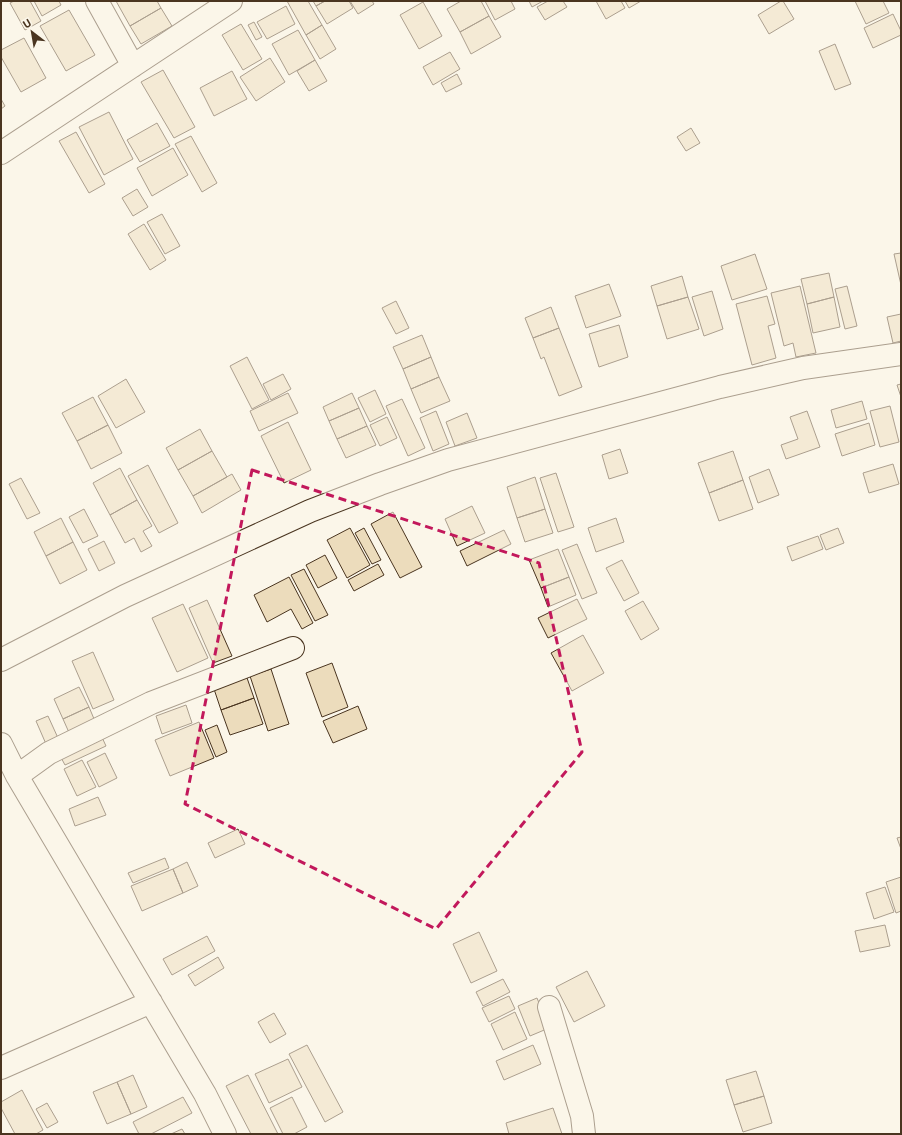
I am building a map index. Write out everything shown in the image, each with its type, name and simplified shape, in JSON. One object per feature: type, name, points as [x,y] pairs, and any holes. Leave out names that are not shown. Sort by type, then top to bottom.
[{"type":"street","points":[[97,1],[133,66]]},
{"type":"street","points":[[1,153],[231,1]]},
{"type":"street","points":[[1,660],[125,596],[310,511],[448,460],[720,387],[803,368],[901,354]]},
{"type":"street","points":[[16,776],[50,753],[151,703],[293,648]]},
{"type":"street","points":[[1,744],[16,776],[205,1094],[225,1134]]},
{"type":"street","points":[[1,1068],[151,1002]]},
{"type":"street","points":[[550,1007],[582,1116],[584,1134]]},
{"type":"highlighted area","points":[[252,470],[539,563],[582,752],[436,929],[185,804]]},
{"type":"building","points":[[14,1],[30,1],[41,21],[25,30],[10,3]]},
{"type":"building","points":[[34,1],[59,1],[61,5],[42,16]]},
{"type":"building","points":[[116,1],[157,1],[161,8],[130,26]]},
{"type":"building","points":[[287,1],[308,1],[322,25],[306,35]]},
{"type":"building","points":[[313,1],[325,1],[316,6]]},
{"type":"building","points":[[325,1],[349,1],[353,8],[327,24],[316,6]]},
{"type":"building","points":[[350,1],[372,1],[374,4],[358,14]]},
{"type":"building","points":[[461,1],[481,1],[489,16],[460,32],[447,9]]},
{"type":"building","points":[[485,1],[511,1],[515,9],[495,20]]},
{"type":"building","points":[[529,1],[543,1],[532,7]]},
{"type":"building","points":[[548,1],[563,1],[567,7],[545,20],[537,7]]},
{"type":"building","points":[[596,1],[621,1],[625,8],[606,19]]},
{"type":"building","points":[[625,1],[641,1],[629,8]]},
{"type":"building","points":[[783,1],[794,19],[769,34],[758,15]]},
{"type":"building","points":[[855,1],[883,1],[889,13],[866,24]]},
{"type":"building","points":[[423,2],[442,36],[419,49],[400,15]]},
{"type":"building","points":[[286,6],[295,24],[267,39],[257,22]]},
{"type":"building","points":[[161,8],[172,26],[141,44],[130,26]]},
{"type":"building","points":[[69,10],[95,55],[66,71],[40,26]]},
{"type":"building","points":[[893,14],[901,31],[901,35],[873,48],[864,28]]},
{"type":"building","points":[[489,16],[501,37],[471,54],[460,32]]},
{"type":"building","points":[[254,22],[262,37],[256,40],[248,25]]},
{"type":"building","points":[[241,24],[262,59],[243,70],[222,35]]},
{"type":"building","points":[[322,25],[336,49],[320,59],[306,35]]},
{"type":"building","points":[[298,30],[315,60],[289,75],[272,44]]},
{"type":"building","points":[[24,38],[46,78],[21,92],[1,57],[1,50]]},
{"type":"building","points":[[835,44],[851,84],[835,90],[819,51]]},
{"type":"building","points":[[450,52],[460,69],[433,85],[423,67]]},
{"type":"building","points":[[270,58],[285,82],[256,101],[240,77]]},
{"type":"building","points":[[315,60],[327,81],[309,91],[297,71]]},
{"type":"building","points":[[163,70],[195,127],[174,138],[141,82]]},
{"type":"building","points":[[232,71],[247,99],[214,116],[200,88]]},
{"type":"building","points":[[457,74],[462,84],[446,92],[441,83]]},
{"type":"building","points":[[1,99],[5,106],[1,109]]},
{"type":"building","points":[[109,112],[133,159],[104,175],[79,127]]},
{"type":"building","points":[[157,123],[170,146],[140,162],[127,140]]},
{"type":"building","points":[[691,128],[700,143],[686,151],[677,137]]},
{"type":"building","points":[[76,132],[105,184],[89,193],[59,141]]},
{"type":"building","points":[[191,136],[217,183],[202,192],[175,144]]},
{"type":"building","points":[[173,148],[188,175],[152,196],[137,168]]},
{"type":"building","points":[[137,189],[148,207],[133,216],[122,198]]},
{"type":"building","points":[[162,214],[180,246],[165,254],[147,222]]},
{"type":"building","points":[[144,224],[166,260],[150,270],[128,234]]},
{"type":"building","points":[[901,253],[901,285],[894,254]]},
{"type":"building","points":[[755,254],[767,289],[732,300],[721,266]]},
{"type":"building","points":[[829,273],[834,297],[807,304],[801,279]]},
{"type":"building","points":[[682,276],[688,297],[657,306],[651,286]]},
{"type":"building","points":[[609,284],[621,316],[586,328],[575,296]]},
{"type":"building","points":[[800,286],[816,353],[796,357],[793,343],[784,346],[771,293]]},
{"type":"building","points":[[847,286],[857,326],[845,329],[835,289]]},
{"type":"building","points":[[712,291],[723,329],[704,336],[692,297]]},
{"type":"building","points":[[767,296],[775,324],[768,326],[776,358],[752,365],[736,304]]},
{"type":"building","points":[[688,297],[699,329],[667,339],[657,306]]},
{"type":"building","points":[[834,297],[840,327],[813,333],[807,304]]},
{"type":"building","points":[[396,301],[409,328],[396,334],[382,308]]},
{"type":"building","points":[[551,307],[559,328],[533,338],[525,318]]},
{"type":"building","points":[[901,314],[901,341],[893,343],[887,317]]},
{"type":"building","points":[[619,325],[628,357],[599,367],[589,334]]},
{"type":"building","points":[[559,328],[582,387],[559,396],[544,357],[541,359],[533,338]]},
{"type":"building","points":[[422,335],[431,357],[403,369],[393,347]]},
{"type":"building","points":[[247,357],[269,400],[252,409],[230,366]]},
{"type":"building","points":[[431,357],[439,377],[411,389],[403,369]]},
{"type":"building","points":[[283,374],[291,389],[271,400],[263,384]]},
{"type":"building","points":[[439,377],[450,401],[421,413],[411,389]]},
{"type":"building","points":[[126,379],[145,412],[116,428],[98,396]]},
{"type":"building","points":[[901,384],[901,397],[897,385]]},
{"type":"building","points":[[375,390],[386,414],[370,422],[358,398]]},
{"type":"building","points":[[288,393],[298,413],[259,431],[250,411]]},
{"type":"building","points":[[352,393],[359,408],[329,421],[323,407]]},
{"type":"building","points":[[93,397],[108,425],[77,441],[62,413]]},
{"type":"building","points":[[402,399],[425,448],[408,456],[386,406]]},
{"type":"building","points":[[862,401],[867,419],[836,428],[831,410]]},
{"type":"building","points":[[890,406],[899,442],[880,447],[870,411]]},
{"type":"building","points":[[359,408],[367,426],[337,439],[329,421]]},
{"type":"building","points":[[436,411],[449,444],[433,451],[420,418]]},
{"type":"building","points":[[807,411],[820,447],[786,459],[781,445],[798,439],[790,417]]},
{"type":"building","points":[[467,413],[477,438],[455,446],[446,422]]},
{"type":"building","points":[[387,417],[397,438],[380,446],[370,425]]},
{"type":"building","points":[[288,422],[311,470],[284,483],[261,436]]},
{"type":"building","points":[[869,423],[875,445],[842,456],[835,434]]},
{"type":"building","points":[[108,425],[122,453],[91,469],[77,441]]},
{"type":"building","points":[[367,426],[376,445],[346,458],[337,439]]},
{"type":"building","points":[[200,429],[212,451],[178,470],[166,448]]},
{"type":"building","points":[[620,449],[628,473],[609,479],[602,455]]},
{"type":"building","points":[[212,451],[227,477],[193,496],[178,470]]},
{"type":"building","points":[[733,451],[743,480],[709,493],[698,463]]},
{"type":"building","points":[[893,464],[899,484],[869,493],[863,473]]},
{"type":"building","points":[[148,465],[178,523],[159,533],[128,476]]},
{"type":"building","points":[[120,468],[137,500],[110,515],[93,483]]},
{"type":"building","points":[[769,469],[779,495],[758,503],[749,477]]},
{"type":"building","points":[[556,473],[574,527],[558,532],[540,478]]},
{"type":"building","points":[[232,474],[241,490],[202,513],[193,496]]},
{"type":"building","points":[[535,477],[545,509],[517,518],[507,487]]},
{"type":"building","points":[[21,478],[40,513],[27,519],[9,484]]},
{"type":"building","points":[[743,480],[753,509],[719,521],[709,493]]},
{"type":"building","points":[[137,500],[152,526],[143,531],[152,546],[141,552],[134,538],[125,543],[110,515]]},
{"type":"building","points":[[472,506],[485,533],[457,546],[445,519]]},
{"type":"building","points":[[84,509],[98,536],[83,543],[69,517]]},
{"type":"building","points":[[545,509],[553,533],[525,542],[517,518]]},
{"type":"building","points":[[393,512],[422,567],[400,578],[371,524]]},
{"type":"building","points":[[61,518],[73,542],[46,556],[34,532]]},
{"type":"building","points":[[616,518],[624,542],[596,552],[588,528]]},
{"type":"building","points":[[350,528],[370,565],[347,578],[327,540]]},
{"type":"building","points":[[364,528],[381,560],[372,564],[355,533]]},
{"type":"building","points":[[838,528],[844,543],[826,550],[820,535]]},
{"type":"building","points":[[504,530],[511,544],[467,566],[460,551]]},
{"type":"building","points":[[818,536],[823,549],[792,561],[787,547]]},
{"type":"building","points":[[104,541],[115,563],[99,571],[88,549]]},
{"type":"building","points":[[73,542],[87,570],[60,584],[46,556]]},
{"type":"building","points":[[577,544],[597,593],[582,599],[562,550]]},
{"type":"building","points":[[558,549],[569,577],[541,588],[529,560]]},
{"type":"building","points":[[325,555],[337,578],[318,588],[306,565]]},
{"type":"building","points":[[622,560],[639,593],[624,601],[606,568]]},
{"type":"building","points":[[378,564],[384,575],[354,591],[348,580]]},
{"type":"building","points":[[304,569],[328,615],[315,621],[291,575]]},
{"type":"building","points":[[289,577],[313,623],[302,629],[291,609],[267,622],[254,595]]},
{"type":"building","points":[[569,577],[576,595],[548,607],[541,588]]},
{"type":"building","points":[[577,599],[587,619],[548,638],[538,618]]},
{"type":"building","points":[[207,600],[232,656],[213,663],[189,608]]},
{"type":"building","points":[[643,601],[659,629],[641,640],[625,611]]},
{"type":"building","points":[[183,604],[208,658],[177,672],[152,618]]},
{"type":"building","points":[[583,635],[604,673],[572,691],[551,653]]},
{"type":"building","points":[[93,652],[114,700],[93,709],[72,661]]},
{"type":"building","points":[[332,663],[348,707],[322,717],[306,673]]},
{"type":"building","points":[[271,669],[289,724],[268,731],[250,676]]},
{"type":"building","points":[[246,675],[254,698],[221,710],[213,686]]},
{"type":"building","points":[[79,687],[89,707],[63,719],[54,699]]},
{"type":"building","points":[[254,698],[263,724],[230,735],[221,710]]},
{"type":"building","points":[[186,705],[192,723],[162,734],[156,716]]},
{"type":"building","points":[[358,706],[367,729],[333,743],[323,721]]},
{"type":"building","points":[[89,707],[97,726],[71,737],[63,719]]},
{"type":"building","points":[[48,716],[58,738],[46,744],[36,721]]},
{"type":"building","points":[[199,722],[214,758],[170,776],[155,740]]},
{"type":"building","points":[[217,725],[227,752],[216,757],[205,730]]},
{"type":"building","points":[[100,733],[106,746],[65,765],[58,752]]},
{"type":"building","points":[[105,753],[117,778],[99,787],[87,762]]},
{"type":"building","points":[[82,760],[96,787],[77,796],[64,769]]},
{"type":"building","points":[[98,797],[106,815],[75,826],[69,809]]},
{"type":"building","points":[[238,829],[245,844],[215,858],[208,843]]},
{"type":"building","points":[[901,837],[901,849],[897,838]]},
{"type":"building","points":[[165,858],[169,868],[133,883],[128,873]]},
{"type":"building","points":[[187,862],[198,886],[183,893],[173,869]]},
{"type":"building","points":[[173,869],[183,893],[142,911],[131,886]]},
{"type":"building","points":[[901,877],[901,911],[896,913],[886,882]]},
{"type":"building","points":[[885,887],[894,912],[874,919],[866,893]]},
{"type":"building","points":[[885,925],[890,946],[860,952],[855,931]]},
{"type":"building","points":[[479,932],[497,971],[471,983],[453,944]]},
{"type":"building","points":[[207,936],[215,951],[172,975],[163,959]]},
{"type":"building","points":[[218,957],[224,968],[195,986],[188,975]]},
{"type":"building","points":[[587,971],[605,1006],[574,1022],[556,987]]},
{"type":"building","points":[[503,979],[510,992],[483,1006],[476,992]]},
{"type":"building","points":[[509,996],[515,1009],[489,1022],[482,1008]]},
{"type":"building","points":[[537,998],[549,1028],[530,1036],[518,1006]]},
{"type":"building","points":[[515,1012],[527,1039],[503,1050],[491,1024]]},
{"type":"building","points":[[274,1013],[286,1034],[270,1043],[258,1022]]},
{"type":"building","points":[[307,1045],[343,1112],[325,1122],[289,1054]]},
{"type":"building","points":[[533,1045],[541,1064],[504,1080],[496,1061]]},
{"type":"building","points":[[288,1059],[302,1087],[269,1103],[255,1074]]},
{"type":"building","points":[[756,1071],[764,1096],[734,1105],[726,1080]]},
{"type":"building","points":[[133,1075],[147,1107],[131,1114],[117,1082]]},
{"type":"building","points":[[248,1075],[278,1134],[251,1134],[226,1086]]},
{"type":"building","points":[[117,1082],[131,1114],[107,1124],[93,1092]]},
{"type":"building","points":[[22,1090],[43,1130],[36,1134],[15,1134],[1,1108],[1,1102]]},
{"type":"building","points":[[764,1096],[772,1123],[743,1132],[734,1105]]},
{"type":"building","points":[[183,1097],[192,1113],[151,1134],[139,1134],[133,1122]]},
{"type":"building","points":[[292,1097],[307,1127],[294,1134],[283,1134],[270,1108]]},
{"type":"building","points":[[47,1103],[58,1122],[47,1128],[36,1109]]},
{"type":"building","points":[[553,1108],[562,1134],[509,1134],[506,1123]]},
{"type":"building","points":[[182,1129],[185,1134],[171,1134]]}]
